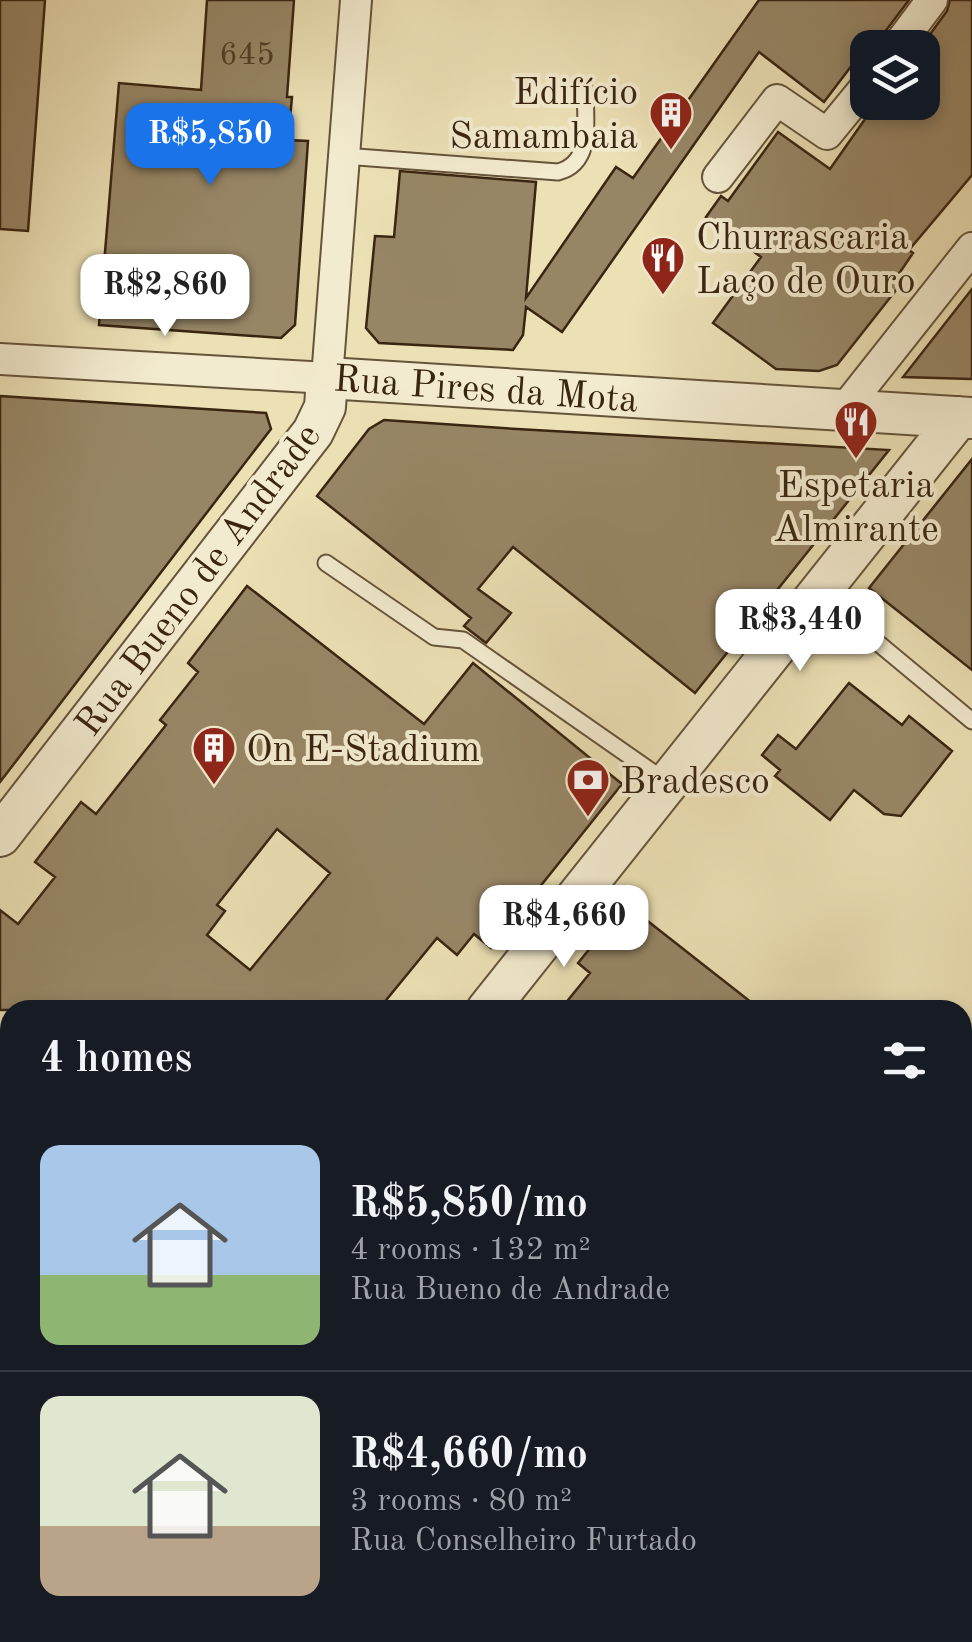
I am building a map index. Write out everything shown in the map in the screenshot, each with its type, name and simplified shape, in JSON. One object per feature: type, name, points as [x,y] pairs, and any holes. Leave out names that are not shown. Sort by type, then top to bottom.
[{"type":"street","name":"Rua Bueno de Andrade","points":[[0,836],[313,432],[324,407],[356,0]]},
{"type":"street","points":[[910,30],[932,0]]},
{"type":"street","points":[[718,177],[777,100],[828,134],[850,106]]},
{"type":"street","points":[[843,411],[972,248]]},
{"type":"street","name":"Rua Pires da Mota","points":[[0,359],[966,418]]},
{"type":"street","points":[[495,1000],[819,594],[966,418]]},
{"type":"lane","points":[[344,156],[558,172],[576,164],[584,148],[586,90]]},
{"type":"lane","points":[[326,562],[434,637],[463,640],[668,783]]},
{"type":"lane","points":[[819,594],[972,721]]},
{"type":"building","points":[[0,0],[45,0],[28,231],[0,229]]},
{"type":"building","points":[[207,0],[294,0],[288,140],[308,141],[295,325],[281,338],[99,325],[119,83],[201,90]]},
{"type":"building","points":[[759,0],[909,0],[886,30],[850,30],[850,68],[824,102],[759,52],[562,332],[526,307],[523,335],[513,350],[379,343],[366,328],[375,236],[394,237],[400,171],[536,182],[526,298],[616,167],[633,178]]},
{"type":"building","points":[[950,0],[972,0],[972,175],[909,250],[913,253],[894,281],[900,285],[837,365],[819,371],[776,369],[713,323],[761,257],[706,217],[721,196],[728,201],[778,132],[830,169],[864,120],[940,120],[940,30],[933,30]]},
{"type":"building","points":[[972,289],[972,379],[903,377]]},
{"type":"building","points":[[0,396],[266,413],[271,429],[0,782]]},
{"type":"building","points":[[384,420],[889,450],[695,693],[513,547],[478,589],[511,613],[486,643],[464,626],[471,618],[317,496],[369,429]]},
{"type":"building","points":[[972,459],[972,670],[869,588]]},
{"type":"building","points":[[247,586],[424,724],[473,663],[622,784],[491,948],[474,934],[457,955],[437,938],[386,1000],[0,1000],[0,910],[18,924],[55,877],[35,862],[81,802],[96,814],[166,725],[160,720],[198,672],[188,663]],"holes":[[[277,829],[330,873],[250,970],[207,935],[225,911],[217,905]]]},
{"type":"building","points":[[849,683],[902,725],[909,716],[952,751],[901,816],[884,814],[854,790],[830,820],[775,776],[780,770],[762,755],[778,735],[796,749]]},
{"type":"building","points":[[626,904],[748,1000],[568,1000],[590,973],[578,963]]},
{"type":"place","name":"Edifício Samambaia","points":[[671,151]]},
{"type":"place","name":"Churrascaria Laço de Ouro","points":[[663,296]]},
{"type":"place","name":"Espetaria Almirante","points":[[856,460]]},
{"type":"place","name":"On E-Stadium","points":[[214,786]]},
{"type":"place","name":"Bradesco","points":[[588,818]]}]
